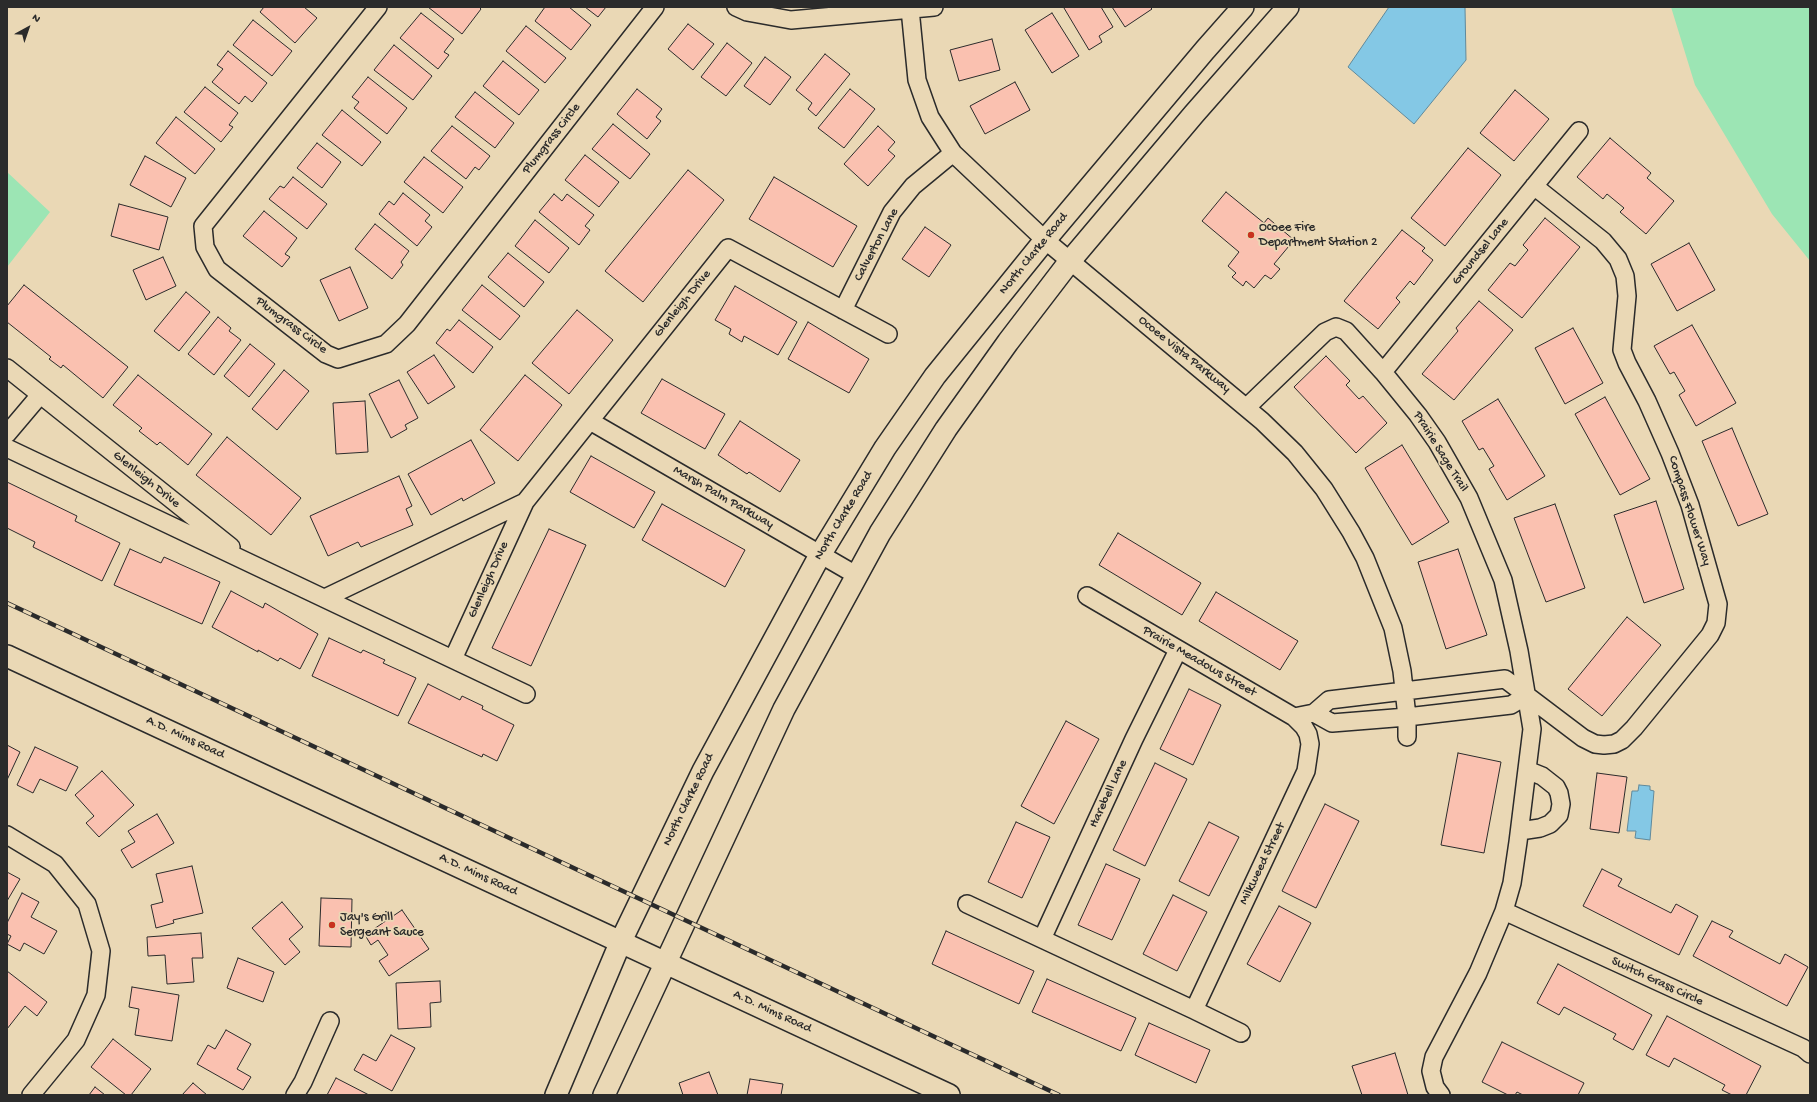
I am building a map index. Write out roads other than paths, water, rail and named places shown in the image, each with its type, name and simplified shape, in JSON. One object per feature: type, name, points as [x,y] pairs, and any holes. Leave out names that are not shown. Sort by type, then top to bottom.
[{"type":"street","name":"Plumgrass Circle","points":[[378,7],[203,226],[205,247],[218,269],[326,354],[338,359],[386,344],[407,324],[655,7]]},
{"type":"street","points":[[736,7],[747,12],[791,20],[934,7]]},
{"type":"street","name":"North Clarke Road","points":[[556,1095],[621,941],[703,771],[820,555],[885,448],[935,376],[1045,240],[1243,7]]},
{"type":"street","points":[[604,1095],[784,709],[880,533],[946,429],[1008,342],[1070,261],[1194,114],[1288,7]]},
{"type":"street","name":"Ocoee Vista Parkway","points":[[910,9],[917,80],[930,117],[953,153],[1045,240],[1247,407],[1280,437],[1310,470],[1324,490],[1351,532],[1376,584],[1393,628],[1398,648],[1405,692],[1408,717],[1407,737]]},
{"type":"street","name":"Groundsel Lane","points":[[1383,372],[1579,132]]},
{"type":"street","name":"Calverton Lane","points":[[843,310],[892,212],[913,186],[953,153]]},
{"type":"street","name":"Compass Flower Way","points":[[1405,692],[1504,679],[1589,741],[1604,745],[1622,740],[1634,728],[1710,635],[1716,623],[1718,604],[1690,505],[1647,401],[1627,363],[1622,350],[1627,296],[1625,276],[1618,259],[1603,241],[1534,186]]},
{"type":"street","name":"Glenleigh Drive","points":[[453,659],[525,502],[728,248],[888,334]]},
{"type":"street","name":"Prairie Sage Trail","points":[[1247,407],[1325,332],[1336,327],[1346,331],[1383,372],[1418,415],[1455,471],[1482,526],[1503,580],[1517,643],[1526,696]]},
{"type":"street","name":"Glenleigh Drive","points":[[7,368],[253,565]]},
{"type":"street","points":[[7,434],[40,394]]},
{"type":"street","name":"Marsh Palm Parkway","points":[[590,421],[856,575]]},
{"type":"street","name":"Glenleigh Drive","points":[[7,448],[526,694]]},
{"type":"street","name":"Glenleigh Drive","points":[[325,598],[525,502]]},
{"type":"street","name":"Prairie Meadows Street","points":[[1087,596],[1294,717]]},
{"type":"street","name":"Harebell Lane","points":[[1042,939],[1134,740],[1178,650]]},
{"type":"street","name":"A.D. Mims Road","points":[[7,656],[950,1095]]},
{"type":"street","points":[[1294,717],[1314,713],[1329,700],[1405,692]]},
{"type":"street","points":[[1314,713],[1332,723],[1408,717],[1511,705],[1526,696],[1532,729],[1520,831],[1512,883],[1504,911],[1478,973],[1434,1057],[1431,1071],[1435,1087],[1440,1095]]},
{"type":"street","points":[[1351,698],[1354,721]]},
{"type":"street","name":"Milkweed Street","points":[[1194,1010],[1306,771],[1310,744],[1308,734],[1304,726],[1294,717]]},
{"type":"street","points":[[1520,831],[1540,828],[1550,824],[1559,815],[1561,804],[1560,793],[1556,787],[1542,776],[1527,770]]},
{"type":"street","points":[[7,835],[55,864],[87,904],[101,951],[96,995],[76,1040],[31,1095]]},
{"type":"street","points":[[967,904],[1241,1033]]},
{"type":"street","name":"Switch Grass Circle","points":[[1504,911],[1803,1048],[1810,1054]]},
{"type":"street","points":[[295,1095],[303,1082],[330,1021]]},
{"type":"water","points":[[1389,7],[1465,7],[1466,60],[1414,124],[1348,67]]},
{"type":"water","points":[[1639,785],[1650,786],[1650,790],[1654,791],[1650,840],[1635,838],[1636,831],[1627,831],[1632,791],[1638,791]]},
{"type":"railway","points":[[7,603],[1059,1095]]},
{"type":"place","name":"Ocoee Fire Department Station 2","points":[[1251,235]]},
{"type":"place","name":"Jay's Grill Sergeant Sauce","points":[[332,925]]}]
